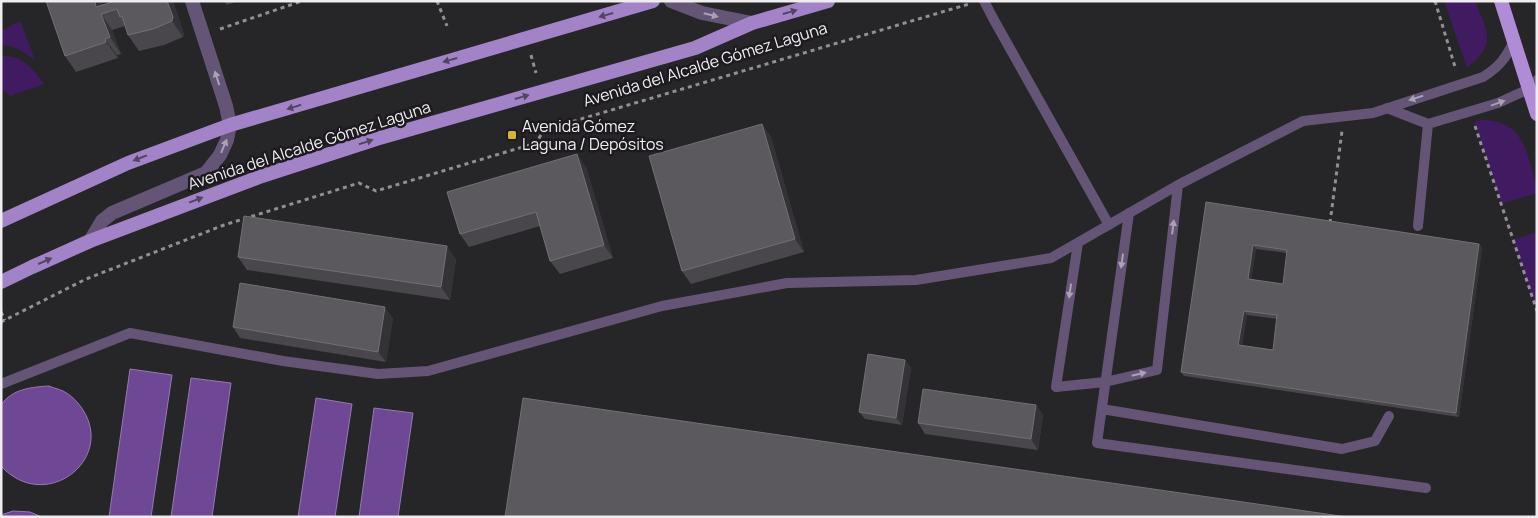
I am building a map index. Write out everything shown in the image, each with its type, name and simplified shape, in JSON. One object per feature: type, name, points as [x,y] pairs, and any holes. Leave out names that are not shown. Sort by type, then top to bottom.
[{"type":"highway","points":[[1500,1],[1514,41],[1533,84],[1537,114]]},
{"type":"main road","points":[[1,221],[128,163],[230,125],[653,1]]},
{"type":"main road","name":"Avenida del Alcalde Gómez Laguna","points":[[1,282],[90,241],[262,176],[376,139],[695,48],[752,24],[828,1]]},
{"type":"street","points":[[192,1],[230,125]]},
{"type":"street","points":[[671,1],[702,13],[752,24]]},
{"type":"street","name":"Avenida del Alcalde Gómez Laguna","points":[[90,241],[102,221],[112,213],[206,173],[220,155],[228,140],[230,125]]},
{"type":"lane","points":[[984,1],[1109,225]]},
{"type":"lane","points":[[1,384],[130,333],[283,361],[378,374],[428,370],[662,306],[787,283],[916,280],[1051,258],[1178,185],[1303,121],[1372,113],[1483,77],[1497,68],[1508,55],[1514,41]]},
{"type":"lane","points":[[1387,108],[1428,124],[1498,103],[1533,84]]},
{"type":"lane","points":[[1418,226],[1428,124]]},
{"type":"lane","points":[[1078,243],[1056,386],[1105,382],[1157,370],[1178,185]]},
{"type":"lane","points":[[1129,213],[1097,443],[1426,488]]},
{"type":"lane","points":[[1102,409],[1342,449],[1375,441],[1389,416]]},
{"type":"path","points":[[219,30],[302,1]]},
{"type":"path","points":[[436,1],[446,26]]},
{"type":"path","name":"Avenida del Alcalde Gómez Laguna","points":[[3,321],[86,279],[224,225],[359,183],[376,190],[526,146],[536,143],[544,130],[977,1]]},
{"type":"path","points":[[1435,1],[1461,85]]},
{"type":"path","points":[[531,56],[536,73]]},
{"type":"path","points":[[1470,112],[1537,311]]},
{"type":"path","points":[[1330,223],[1344,116]]},
{"type":"path","points":[[1,312],[3,321]]},
{"type":"shaded area","points":[[1444,1],[1475,1],[1483,21],[1487,37],[1486,44],[1483,51],[1467,68]]},
{"type":"shaded area","points":[[20,21],[35,60],[15,48],[1,46],[1,31]]},
{"type":"shaded area","points":[[1,56],[9,56],[21,60],[31,68],[44,84],[10,96],[4,90],[1,90]]},
{"type":"shaded area","points":[[1481,120],[1496,121],[1515,132],[1526,150],[1537,193],[1501,204],[1474,122]]},
{"type":"shaded area","points":[[1537,232],[1537,311],[1513,240]]},
{"type":"shaded area","points":[[130,369],[172,375],[151,517],[109,517]]},
{"type":"shaded area","points":[[191,378],[231,383],[212,517],[171,517]]},
{"type":"shaded area","points":[[49,386],[66,393],[81,407],[90,429],[90,447],[83,462],[70,475],[55,483],[37,485],[18,479],[1,466],[1,405],[16,392],[29,388]]},
{"type":"shaded area","points":[[316,398],[352,404],[335,517],[298,517]]},
{"type":"shaded area","points":[[374,408],[413,413],[398,517],[359,517]]},
{"type":"shaded area","points":[[13,511],[30,512],[42,517],[1,517],[1,515]]},
{"type":"building","points":[[46,1],[95,1],[96,7],[111,1],[167,1],[173,17],[172,21],[153,29],[128,35],[122,16],[120,17],[117,9],[101,14],[110,37],[105,39],[106,42],[65,56]]},
{"type":"building","points":[[762,124],[795,239],[682,271],[649,156]]},
{"type":"building","points":[[577,154],[604,245],[550,261],[536,212],[460,234],[447,192]]},
{"type":"building","points":[[1206,202],[1479,244],[1456,413],[1181,372]],"holes":[[[1253,245],[1287,250],[1283,284],[1248,279]],[[1244,311],[1277,315],[1273,350],[1238,345]]]},
{"type":"building","points":[[244,216],[447,246],[441,287],[238,257]]},
{"type":"building","points":[[240,283],[385,307],[378,352],[233,327]]},
{"type":"building","points":[[868,354],[905,360],[896,418],[859,412]]},
{"type":"building","points":[[923,389],[1036,405],[1031,439],[918,423]]},
{"type":"building","points":[[523,398],[1347,517],[505,517]]},
{"type":"place","name":"Avenida Gómez Laguna / Depósitos","points":[[512,135]]}]
